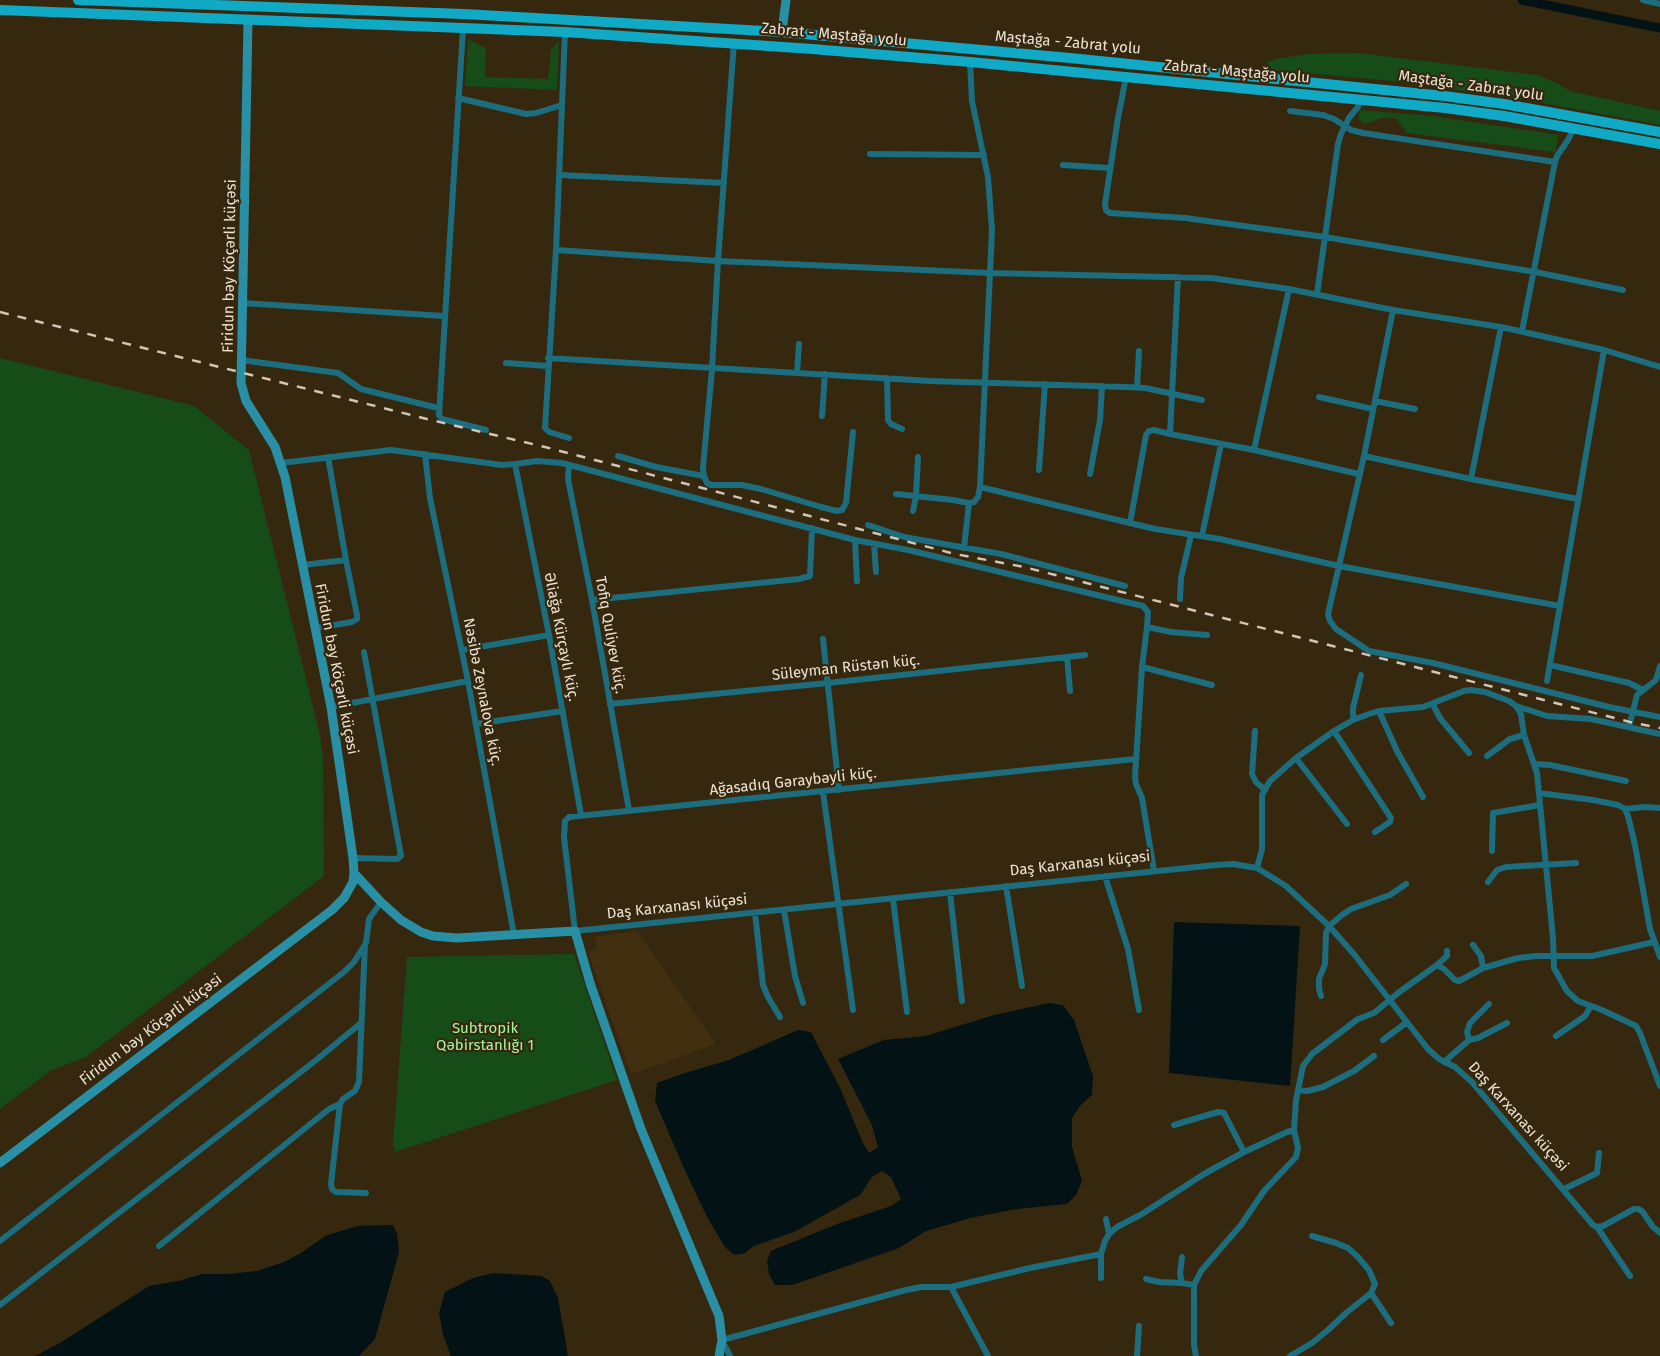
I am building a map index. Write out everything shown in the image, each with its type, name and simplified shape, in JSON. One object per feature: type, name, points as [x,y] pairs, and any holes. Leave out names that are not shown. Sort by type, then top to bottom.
[{"type":"main road","name":"Maştağa - Zabrat yolu","points":[[78,0],[557,18],[782,32],[1070,58],[1444,96],[1567,114],[1660,132]]},
{"type":"main road","points":[[248,6],[248,20]]},
{"type":"main road","name":"Zabrat - Maştağa yolu","points":[[0,10],[565,32],[734,42],[970,62],[1446,108],[1574,128],[1660,144]]},
{"type":"main road","points":[[781,46],[782,32]]},
{"type":"street","points":[[782,32],[786,0]]},
{"type":"street","points":[[1648,0],[1660,4]]},
{"type":"street","name":"Firidun bəy Köçərli küçəsi","points":[[0,1163],[332,910],[350,890],[354,873],[331,707],[281,463],[275,447],[242,393],[241,360],[248,20]]},
{"type":"street","points":[[463,28],[438,408],[440,418],[442,419],[486,430]]},
{"type":"street","points":[[565,32],[560,175],[545,428],[548,432],[569,438]]},
{"type":"street","points":[[734,42],[712,369],[703,468],[704,476],[707,483],[711,485],[742,485],[821,507],[837,511],[842,510],[846,503],[853,432]]},
{"type":"street","points":[[896,494],[969,503],[974,502],[978,497],[980,487],[992,230],[991,205],[984,155],[972,101],[970,62]]},
{"type":"street","points":[[1126,77],[1104,204],[1106,210],[1110,213],[1185,218],[1325,237],[1535,272],[1623,290]]},
{"type":"street","points":[[458,98],[526,114],[562,105]]},
{"type":"street","points":[[1317,294],[1338,144],[1344,127],[1358,107],[1360,99]]},
{"type":"street","points":[[1290,111],[1323,115],[1334,119],[1344,127],[1363,133],[1555,162]]},
{"type":"street","points":[[1522,332],[1555,162],[1574,128]]},
{"type":"street","points":[[870,154],[984,155]]},
{"type":"street","points":[[1063,165],[1110,168]]},
{"type":"street","points":[[560,175],[724,183]]},
{"type":"street","points":[[556,250],[990,273],[1211,278],[1289,289],[1392,310],[1501,327],[1604,350],[1660,367]]},
{"type":"street","points":[[1170,434],[1178,278]]},
{"type":"street","points":[[1254,450],[1289,289]]},
{"type":"street","points":[[243,303],[444,316]]},
{"type":"street","points":[[1392,310],[1364,456],[1328,614],[1330,621],[1336,629],[1369,651],[1432,663],[1609,707],[1660,717]]},
{"type":"street","points":[[1471,479],[1501,327]]},
{"type":"street","points":[[797,373],[798,344]]},
{"type":"street","points":[[1547,681],[1604,350]]},
{"type":"street","points":[[1137,388],[1139,351]]},
{"type":"street","points":[[241,360],[333,372],[346,377],[361,389],[438,408]]},
{"type":"street","points":[[506,363],[548,362],[984,383],[1102,386],[1137,388],[1202,400]]},
{"type":"street","points":[[822,416],[825,374]]},
{"type":"street","points":[[887,378],[888,420],[891,424],[902,429]]},
{"type":"street","points":[[1039,470],[1045,384]]},
{"type":"street","points":[[1090,474],[1100,420],[1102,386]]},
{"type":"street","points":[[1319,397],[1373,409]]},
{"type":"street","points":[[1374,401],[1415,409]]},
{"type":"street","points":[[1130,523],[1146,435],[1149,431],[1154,430],[1254,450],[1359,474]]},
{"type":"street","points":[[1202,536],[1221,444]]},
{"type":"street","points":[[281,463],[381,450],[400,450],[502,464],[547,461],[569,465],[854,540],[908,550],[1143,606],[1148,612],[1142,667],[1136,784],[1142,798],[1154,871]]},
{"type":"street","name":"Nəsibə Zeynalova küç.","points":[[425,454],[430,498],[468,681],[514,935]]},
{"type":"street","points":[[618,456],[656,467],[704,476]]},
{"type":"street","points":[[1364,456],[1578,499]]},
{"type":"street","points":[[316,628],[352,622],[357,619],[358,615],[346,560],[328,457]]},
{"type":"street","points":[[913,511],[916,496],[918,457]]},
{"type":"street","name":"Əliağa Kürçaylı küç.","points":[[515,464],[549,635],[580,815]]},
{"type":"street","name":"Tofiq Quliyev küç.","points":[[569,465],[568,479],[592,600],[629,810]]},
{"type":"street","points":[[980,487],[1130,523],[1202,536],[1338,566],[1560,606]]},
{"type":"street","points":[[964,548],[969,503]]},
{"type":"street","points":[[868,525],[904,537],[1022,559],[1126,586]]},
{"type":"street","points":[[592,600],[810,576],[812,528]]},
{"type":"street","points":[[1180,599],[1181,578],[1191,535]]},
{"type":"street","points":[[854,540],[857,581]]},
{"type":"street","points":[[874,544],[876,572]]},
{"type":"street","points":[[302,565],[346,560]]},
{"type":"street","points":[[1147,627],[1171,632],[1206,635]]},
{"type":"street","points":[[462,650],[549,635]]},
{"type":"street","points":[[823,640],[839,790]]},
{"type":"street","points":[[353,858],[397,859],[401,856],[364,652]]},
{"type":"street","name":"Süleyman Rüstən küç.","points":[[610,704],[1085,655]]},
{"type":"street","points":[[1067,657],[1070,691]]},
{"type":"street","points":[[1550,665],[1629,683],[1642,690]]},
{"type":"street","points":[[1629,727],[1637,695],[1656,680],[1660,666]]},
{"type":"street","points":[[1142,667],[1212,685]]},
{"type":"street","points":[[1353,720],[1353,708],[1361,675]]},
{"type":"street","points":[[331,707],[468,681]]},
{"type":"street","points":[[1257,868],[1262,849],[1261,804],[1264,789],[1277,773],[1334,731],[1353,720],[1379,711],[1409,710],[1433,705],[1464,691],[1471,690],[1485,692],[1509,701],[1516,706],[1547,716],[1591,719],[1660,734]]},
{"type":"street","points":[[1433,705],[1446,726],[1468,753]]},
{"type":"street","points":[[1516,706],[1521,714],[1524,735],[1535,764],[1547,864],[1554,968],[1567,990],[1578,1001],[1636,1026],[1660,1086]]},
{"type":"street","points":[[476,724],[563,711]]},
{"type":"street","points":[[1379,711],[1397,751],[1423,798]]},
{"type":"street","points":[[1255,731],[1252,774],[1256,782],[1264,789]]},
{"type":"street","points":[[1334,731],[1391,818],[1390,822],[1374,832]]},
{"type":"street","points":[[1486,756],[1510,739],[1524,735]]},
{"type":"street","points":[[1296,758],[1348,824]]},
{"type":"street","name":"Ağasadıq Gəraybəyli küç.","points":[[580,815],[1136,759]]},
{"type":"street","points":[[1535,764],[1550,765],[1626,781]]},
{"type":"street","points":[[823,792],[853,1010]]},
{"type":"street","points":[[1539,793],[1593,800],[1618,805],[1624,809],[1628,816],[1635,845],[1654,942],[1660,957]]},
{"type":"street","points":[[1492,851],[1494,813],[1540,804]]},
{"type":"street","points":[[1624,809],[1660,808]]},
{"type":"street","points":[[580,815],[568,817],[563,828],[575,930],[585,969],[641,1129],[719,1316],[722,1340],[719,1356]]},
{"type":"street","points":[[1488,882],[1497,870],[1506,867],[1576,863]]},
{"type":"street","name":"Daş Karxanası küçəsi","points":[[354,873],[381,902],[411,927],[432,936],[457,938],[575,930],[755,913],[1225,864],[1257,868],[1286,886],[1329,926],[1434,1054],[1444,1062],[1455,1067],[1472,1082],[1593,1226],[1598,1227],[1630,1276]]},
{"type":"street","points":[[1105,876],[1128,950],[1139,1010]]},
{"type":"street","points":[[1321,996],[1319,979],[1325,964],[1326,934],[1329,926],[1351,909],[1390,895],[1406,884]]},
{"type":"street","points":[[1006,886],[1022,986]]},
{"type":"street","points":[[950,892],[962,1001]]},
{"type":"street","points":[[893,899],[907,1012]]},
{"type":"street","points":[[366,1193],[336,1192],[332,1189],[331,1184],[340,1104],[343,1099],[358,1087],[366,943],[369,919],[381,902]]},
{"type":"street","points":[[784,910],[794,976],[803,1003]]},
{"type":"street","points":[[755,913],[763,985],[780,1017]]},
{"type":"street","points":[[1438,965],[1455,980],[1459,981],[1483,968],[1518,958],[1592,956],[1654,942]]},
{"type":"street","points":[[0,1241],[344,972],[354,962],[366,943]]},
{"type":"street","points":[[1473,945],[1481,956],[1483,968]]},
{"type":"street","points":[[1196,1356],[1194,1345],[1194,1285],[1201,1271],[1241,1225],[1264,1191],[1296,1157],[1298,1148],[1294,1130],[1295,1108],[1303,1066],[1312,1054],[1358,1019],[1374,1013],[1438,965],[1447,956],[1448,951]]},
{"type":"street","points":[[1469,1040],[1467,1032],[1470,1023],[1489,1004]]},
{"type":"street","points":[[1556,1036],[1585,1016],[1592,1006]]},
{"type":"street","points":[[1383,1040],[1407,1022]]},
{"type":"street","points":[[0,1305],[315,1061],[361,1023]]},
{"type":"street","points":[[1444,1062],[1469,1040],[1478,1038],[1507,1024]]},
{"type":"street","points":[[1298,1090],[1307,1091],[1323,1088],[1354,1071],[1374,1056]]},
{"type":"street","points":[[159,1246],[329,1109],[340,1104]]},
{"type":"street","points":[[1174,1125],[1218,1112],[1224,1113],[1244,1152]]},
{"type":"street","points":[[1101,1278],[1101,1254],[1109,1234],[1204,1174],[1244,1152],[1294,1130]]},
{"type":"street","points":[[1564,1190],[1597,1173],[1598,1153]]},
{"type":"street","points":[[1598,1227],[1638,1208],[1652,1227],[1660,1233]]},
{"type":"street","points":[[1106,1219],[1109,1234]]},
{"type":"street","points":[[1290,1356],[1312,1343],[1346,1312],[1371,1293],[1375,1284],[1374,1278],[1358,1257],[1348,1248],[1312,1236]]},
{"type":"street","points":[[722,1340],[906,1290],[922,1287],[951,1287],[1030,1268],[1101,1254]]},
{"type":"street","points":[[1182,1257],[1180,1274],[1182,1283]]},
{"type":"street","points":[[1146,1279],[1194,1285]]},
{"type":"street","points":[[951,1287],[988,1356]]},
{"type":"street","points":[[1371,1293],[1392,1323]]},
{"type":"street","points":[[1137,1356],[1139,1326]]},
{"type":"street","points":[[722,1340],[730,1356]]},
{"type":"shaded area","points":[[1174,922],[1300,926],[1290,1086],[1169,1073]]},
{"type":"shaded area","points":[[637,931],[716,1044],[631,1074],[588,952],[598,948],[595,937]]},
{"type":"shaded area","points":[[1049,1003],[1063,1005],[1074,1020],[1093,1076],[1092,1095],[1080,1106],[1072,1118],[1072,1147],[1082,1181],[1076,1195],[1067,1204],[1017,1209],[970,1218],[926,1231],[899,1248],[792,1285],[775,1285],[769,1274],[767,1261],[771,1251],[837,1224],[891,1206],[901,1199],[891,1177],[882,1171],[872,1177],[860,1195],[794,1232],[754,1246],[745,1253],[734,1255],[725,1247],[707,1217],[655,1101],[657,1083],[729,1060],[798,1030],[811,1032],[840,1088],[869,1153],[878,1147],[872,1125],[838,1059],[884,1040],[926,1036],[994,1015]]},
{"type":"shaded area","points":[[393,1225],[397,1234],[399,1252],[375,1339],[359,1356],[35,1356],[60,1343],[149,1286],[178,1281],[202,1274],[257,1271],[284,1262],[301,1253],[325,1236],[357,1226]]},
{"type":"shaded area","points":[[494,1273],[541,1276],[550,1281],[558,1298],[568,1356],[451,1356],[443,1335],[439,1313],[445,1292],[473,1278]]},
{"type":"green space","points":[[468,39],[486,48],[485,77],[548,79],[551,49],[559,41],[557,90],[465,86]]},
{"type":"green space","points":[[1359,53],[1537,75],[1557,83],[1570,91],[1660,111],[1660,125],[1527,100],[1392,81],[1273,70],[1267,63],[1275,59],[1308,54]]},
{"type":"green space","points":[[1360,110],[1433,116],[1559,135],[1555,152],[1407,133],[1396,118],[1382,118],[1365,124],[1358,119]]},
{"type":"green space","points":[[0,358],[194,406],[249,450],[320,735],[323,756],[324,876],[86,1057],[50,1071],[0,1109]]},
{"type":"green space","name":"Subtropik Qəbirstanlığı 1","points":[[574,954],[617,1080],[395,1152],[393,1145],[407,957]]},
{"type":"waterway","points":[[1522,0],[1660,28]]},
{"type":"railway","points":[[0,312],[545,447],[955,554],[1024,567],[1630,722],[1660,728]]}]
